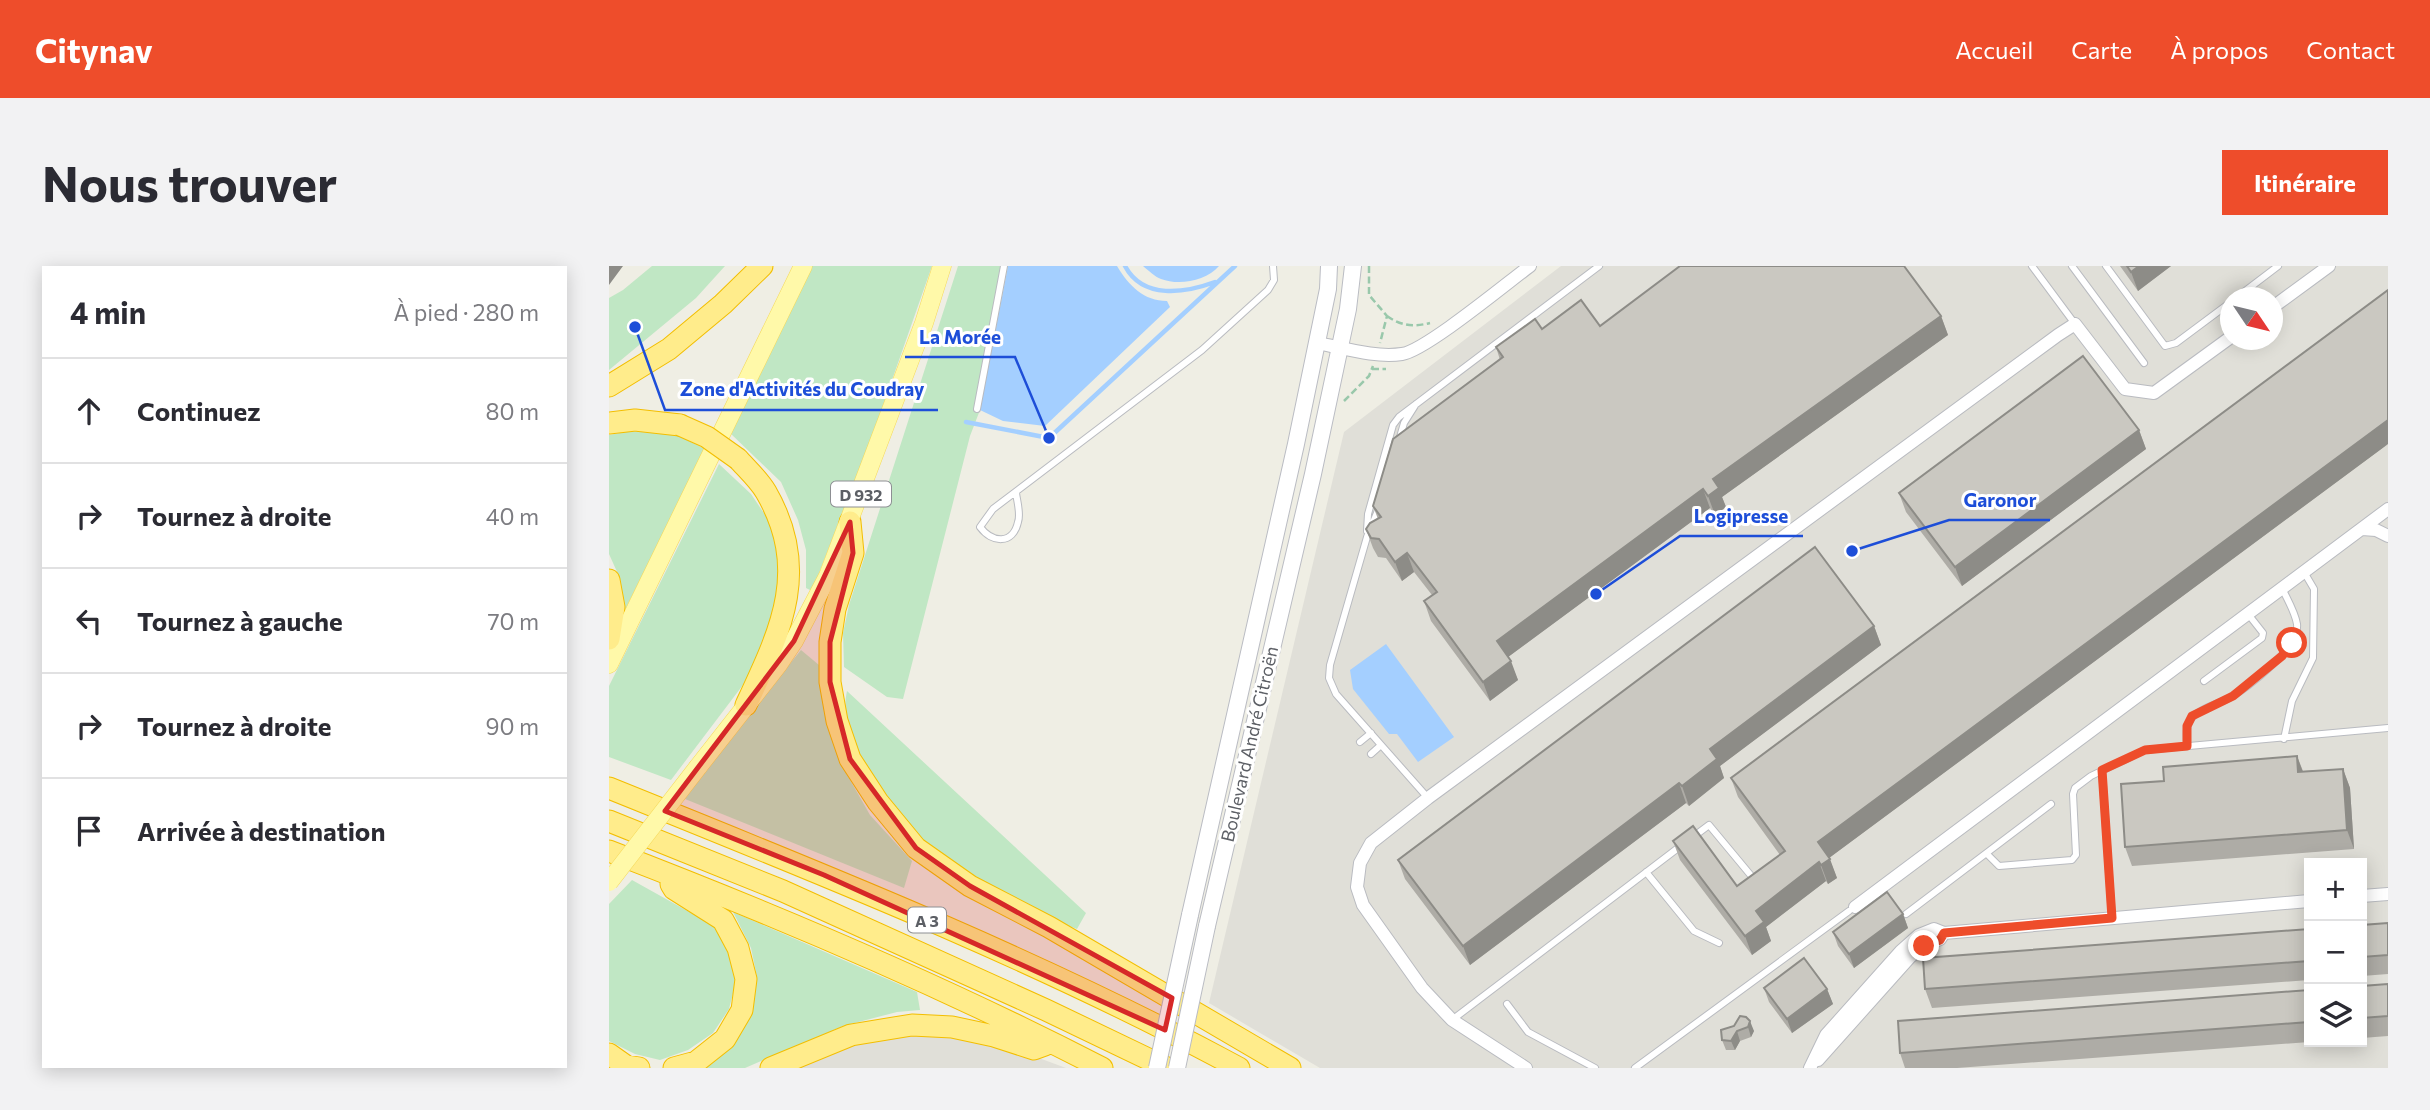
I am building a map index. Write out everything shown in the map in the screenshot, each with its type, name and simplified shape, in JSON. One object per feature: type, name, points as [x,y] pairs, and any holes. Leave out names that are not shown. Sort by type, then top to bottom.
[{"type":"highway","points":[[609,386],[669,349],[723,304],[762,266]]},
{"type":"highway","points":[[609,423],[635,420],[680,425],[707,436],[738,459],[764,489],[783,526],[790,566],[785,606],[779,631],[746,705]]},
{"type":"highway","points":[[850,522],[853,553],[835,609],[830,642],[830,682],[850,760],[877,802],[916,848],[970,886],[1049,928],[1290,1068]]},
{"type":"highway","points":[[609,580],[614,607],[609,639]]},
{"type":"highway","name":"A 3","points":[[609,788],[824,875],[1061,979],[1239,1068]]},
{"type":"highway","name":"A 3","points":[[609,821],[783,891],[1167,1068]]},
{"type":"highway","points":[[609,851],[875,961],[1102,1068]]},
{"type":"highway","points":[[661,871],[674,889],[723,920],[738,948],[745,979],[742,1010],[725,1039],[696,1062],[674,1068]]},
{"type":"highway","points":[[771,1068],[851,1035],[912,1025],[952,1027],[994,1036],[1034,1049],[1053,1043]]},
{"type":"highway","points":[[609,1054],[626,1066],[639,1068]]},
{"type":"main road","points":[[609,664],[803,266]]},
{"type":"main road","name":"D 932","points":[[609,882],[794,641],[828,576],[850,522],[924,323],[942,266]]},
{"type":"main road","name":"Boulevard André Citroën","points":[[1157,1068],[1296,444],[1328,289],[1329,266]]},
{"type":"main road","name":"Boulevard André Citroën","points":[[1177,1068],[1207,926],[1325,421],[1341,348],[1353,266]]},
{"type":"street","points":[[1317,343],[1377,354],[1406,354],[1457,321],[1530,266]]},
{"type":"street","points":[[2283,300],[2329,266]]},
{"type":"street","points":[[1527,1068],[1452,1020],[1422,988],[1363,905],[1357,887],[1360,863],[1371,843],[1428,798],[2075,324],[2125,389],[2137,392],[2154,393],[2220,345]]},
{"type":"street","points":[[1852,909],[2388,509]]},
{"type":"street","points":[[2362,529],[2376,530],[2388,536]]},
{"type":"street","points":[[2367,896],[2388,894]]},
{"type":"street","points":[[1944,933],[1940,940],[1924,946],[1910,957],[1810,1068],[1826,1035],[1901,951],[1919,935],[1934,929],[1944,933],[2304,901]]},
{"type":"lane","points":[[977,409],[1004,266]]},
{"type":"lane","points":[[1016,493],[1019,520],[1014,532],[1007,539],[998,540],[987,536],[980,527],[993,509],[1202,350],[1268,290],[1273,280],[1273,266]]},
{"type":"lane","points":[[1367,537],[1368,514],[1394,425],[1399,417],[1599,266]]},
{"type":"lane","points":[[2032,266],[2075,324]]},
{"type":"lane","points":[[2072,266],[2144,363]]},
{"type":"lane","points":[[2106,266],[2165,346],[2176,343],[2220,310]]},
{"type":"lane","points":[[2251,287],[2278,266]]},
{"type":"lane","points":[[1397,450],[1404,424],[1416,404]]},
{"type":"lane","points":[[1381,502],[1367,537],[1330,664],[1329,678],[1336,694],[1428,798]]},
{"type":"lane","points":[[2284,739],[2292,701],[2313,658],[2314,589],[2304,572]]},
{"type":"lane","points":[[2187,746],[2187,726],[2192,716],[2233,696],[2282,656],[2292,643],[2297,632],[2297,622],[2282,588]]},
{"type":"lane","points":[[2204,681],[2262,638],[2263,633],[2248,614]]},
{"type":"lane","points":[[1987,854],[1999,866],[2073,860],[2076,855],[2075,788],[2102,770],[2145,750],[2388,729]]},
{"type":"lane","points":[[1360,742],[1371,733]]},
{"type":"lane","points":[[1370,754],[1381,745]]},
{"type":"lane","points":[[2102,770],[2112,918]]},
{"type":"lane","points":[[1906,914],[2051,804]]},
{"type":"lane","points":[[1452,1020],[1709,825],[1753,878]]},
{"type":"lane","points":[[1646,872],[1694,931],[1720,943]]},
{"type":"lane","points":[[1635,1068],[1852,909]]},
{"type":"lane","points":[[1507,1004],[1528,1032],[1595,1068]]},
{"type":"path","points":[[1369,266],[1369,295],[1387,316],[1405,325],[1418,326],[1443,318],[1457,321]]},
{"type":"path","points":[[1341,405],[1369,376],[1387,316]]},
{"type":"highlighted area","points":[[850,522],[853,553],[830,642],[830,682],[850,759],[916,848],[970,886],[1172,998],[1165,1030],[824,875],[665,811],[794,641]]},
{"type":"shaded area","points":[[1561,266],[2388,266],[2388,1068],[1320,1068],[1209,1003],[1344,432]]},
{"type":"shaded area","points":[[901,1033],[985,1038],[1066,1068],[798,1068],[850,1046]]},
{"type":"green space","points":[[652,266],[725,266],[696,298],[609,370],[609,298]]},
{"type":"green space","points":[[810,266],[932,266],[871,440],[812,591],[806,588],[806,550],[798,520],[781,482],[729,432]]},
{"type":"green space","points":[[958,266],[1008,266],[980,410],[970,436],[903,699],[887,697],[844,667],[843,633],[849,605]]},
{"type":"green space","points":[[630,431],[677,435],[705,449],[622,616],[618,574],[609,554],[609,435]]},
{"type":"green space","points":[[719,464],[751,494],[776,531],[782,576],[763,644],[749,677],[671,780],[609,757],[609,686]]},
{"type":"green space","points":[[801,650],[819,665],[827,722],[841,764],[870,815],[912,861],[904,888],[685,799],[707,767]]},
{"type":"green space","points":[[847,691],[1086,913],[1077,929],[1043,916],[974,880],[913,832],[888,803],[867,772],[847,720]]},
{"type":"green space","points":[[632,880],[718,928],[731,951],[736,982],[729,1009],[713,1033],[688,1050],[660,1060],[635,1054],[609,1041],[609,904]]},
{"type":"green space","points":[[733,912],[917,992],[920,1010],[897,1012],[843,1026],[745,1068],[702,1068],[753,1008],[757,977],[751,948]]},
{"type":"water","points":[[1008,266],[1117,266],[1138,291],[1151,298],[1167,301],[1170,307],[1045,426],[1003,421],[980,410]]},
{"type":"water","points":[[1143,266],[1219,266],[1200,279],[1176,282],[1159,278]]},
{"type":"water","points":[[1386,644],[1454,737],[1418,762],[1397,734],[1389,734],[1353,689],[1350,670]]},
{"type":"building","points":[[1680,266],[1904,266],[1941,316],[1713,479],[1719,488],[1708,496],[1703,489],[1497,641],[1511,661],[1483,682],[1424,601],[1437,592],[1407,553],[1395,562],[1379,539],[1371,538],[1366,529],[1370,523],[1381,517],[1373,506],[1393,439],[1503,357],[1496,347],[1535,319],[1542,329],[1581,300],[1600,326]]},
{"type":"building","points":[[2127,266],[2139,266],[2131,272]]},
{"type":"building","points":[[2388,290],[2388,420],[1818,842],[1830,859],[1821,865],[1819,862],[1756,911],[1764,922],[1745,936],[1673,841],[1693,826],[1737,886],[1785,851],[1731,778]]},
{"type":"building","points":[[2083,356],[2139,430],[1955,567],[1899,493]]},
{"type":"building","points":[[1815,547],[1874,626],[1710,749],[1717,759],[1682,786],[1679,783],[1463,946],[1398,860]]},
{"type":"building","points":[[2297,756],[2298,772],[2343,769],[2347,830],[2125,847],[2121,784],[2164,781],[2163,767]]},
{"type":"building","points":[[1887,892],[1903,914],[1849,954],[1833,932]]},
{"type":"building","points":[[2388,923],[2388,955],[2367,957],[2367,925]]},
{"type":"building","points":[[2304,929],[2304,961],[1925,989],[1923,958]]},
{"type":"building","points":[[1804,958],[1827,989],[1787,1019],[1764,988]]},
{"type":"building","points":[[2388,984],[2388,1016],[2367,1018],[2367,986]]},
{"type":"building","points":[[2304,990],[2304,1022],[1900,1053],[1898,1021]]},
{"type":"building","points":[[1740,1016],[1750,1021],[1748,1027],[1737,1031],[1731,1041],[1722,1040],[1721,1030],[1734,1026]]},
{"type":"waterway","points":[[1125,266],[1133,277],[1153,289],[1178,291],[1215,282]]},
{"type":"waterway","points":[[966,422],[1049,438],[1235,266]]},
{"type":"place","name":"Zone d'Activités du Coudray","points":[[635,327]]},
{"type":"place","name":"La Morée","points":[[1049,438]]},
{"type":"place","name":"Garonor","points":[[1852,551]]},
{"type":"place","name":"Logipresse","points":[[1596,594]]},
{"type":"route","points":[[1924,946],[1940,940],[1944,933],[2112,918],[2102,770],[2145,750],[2187,746],[2187,726],[2192,716],[2233,696],[2282,656],[2292,643]]}]
